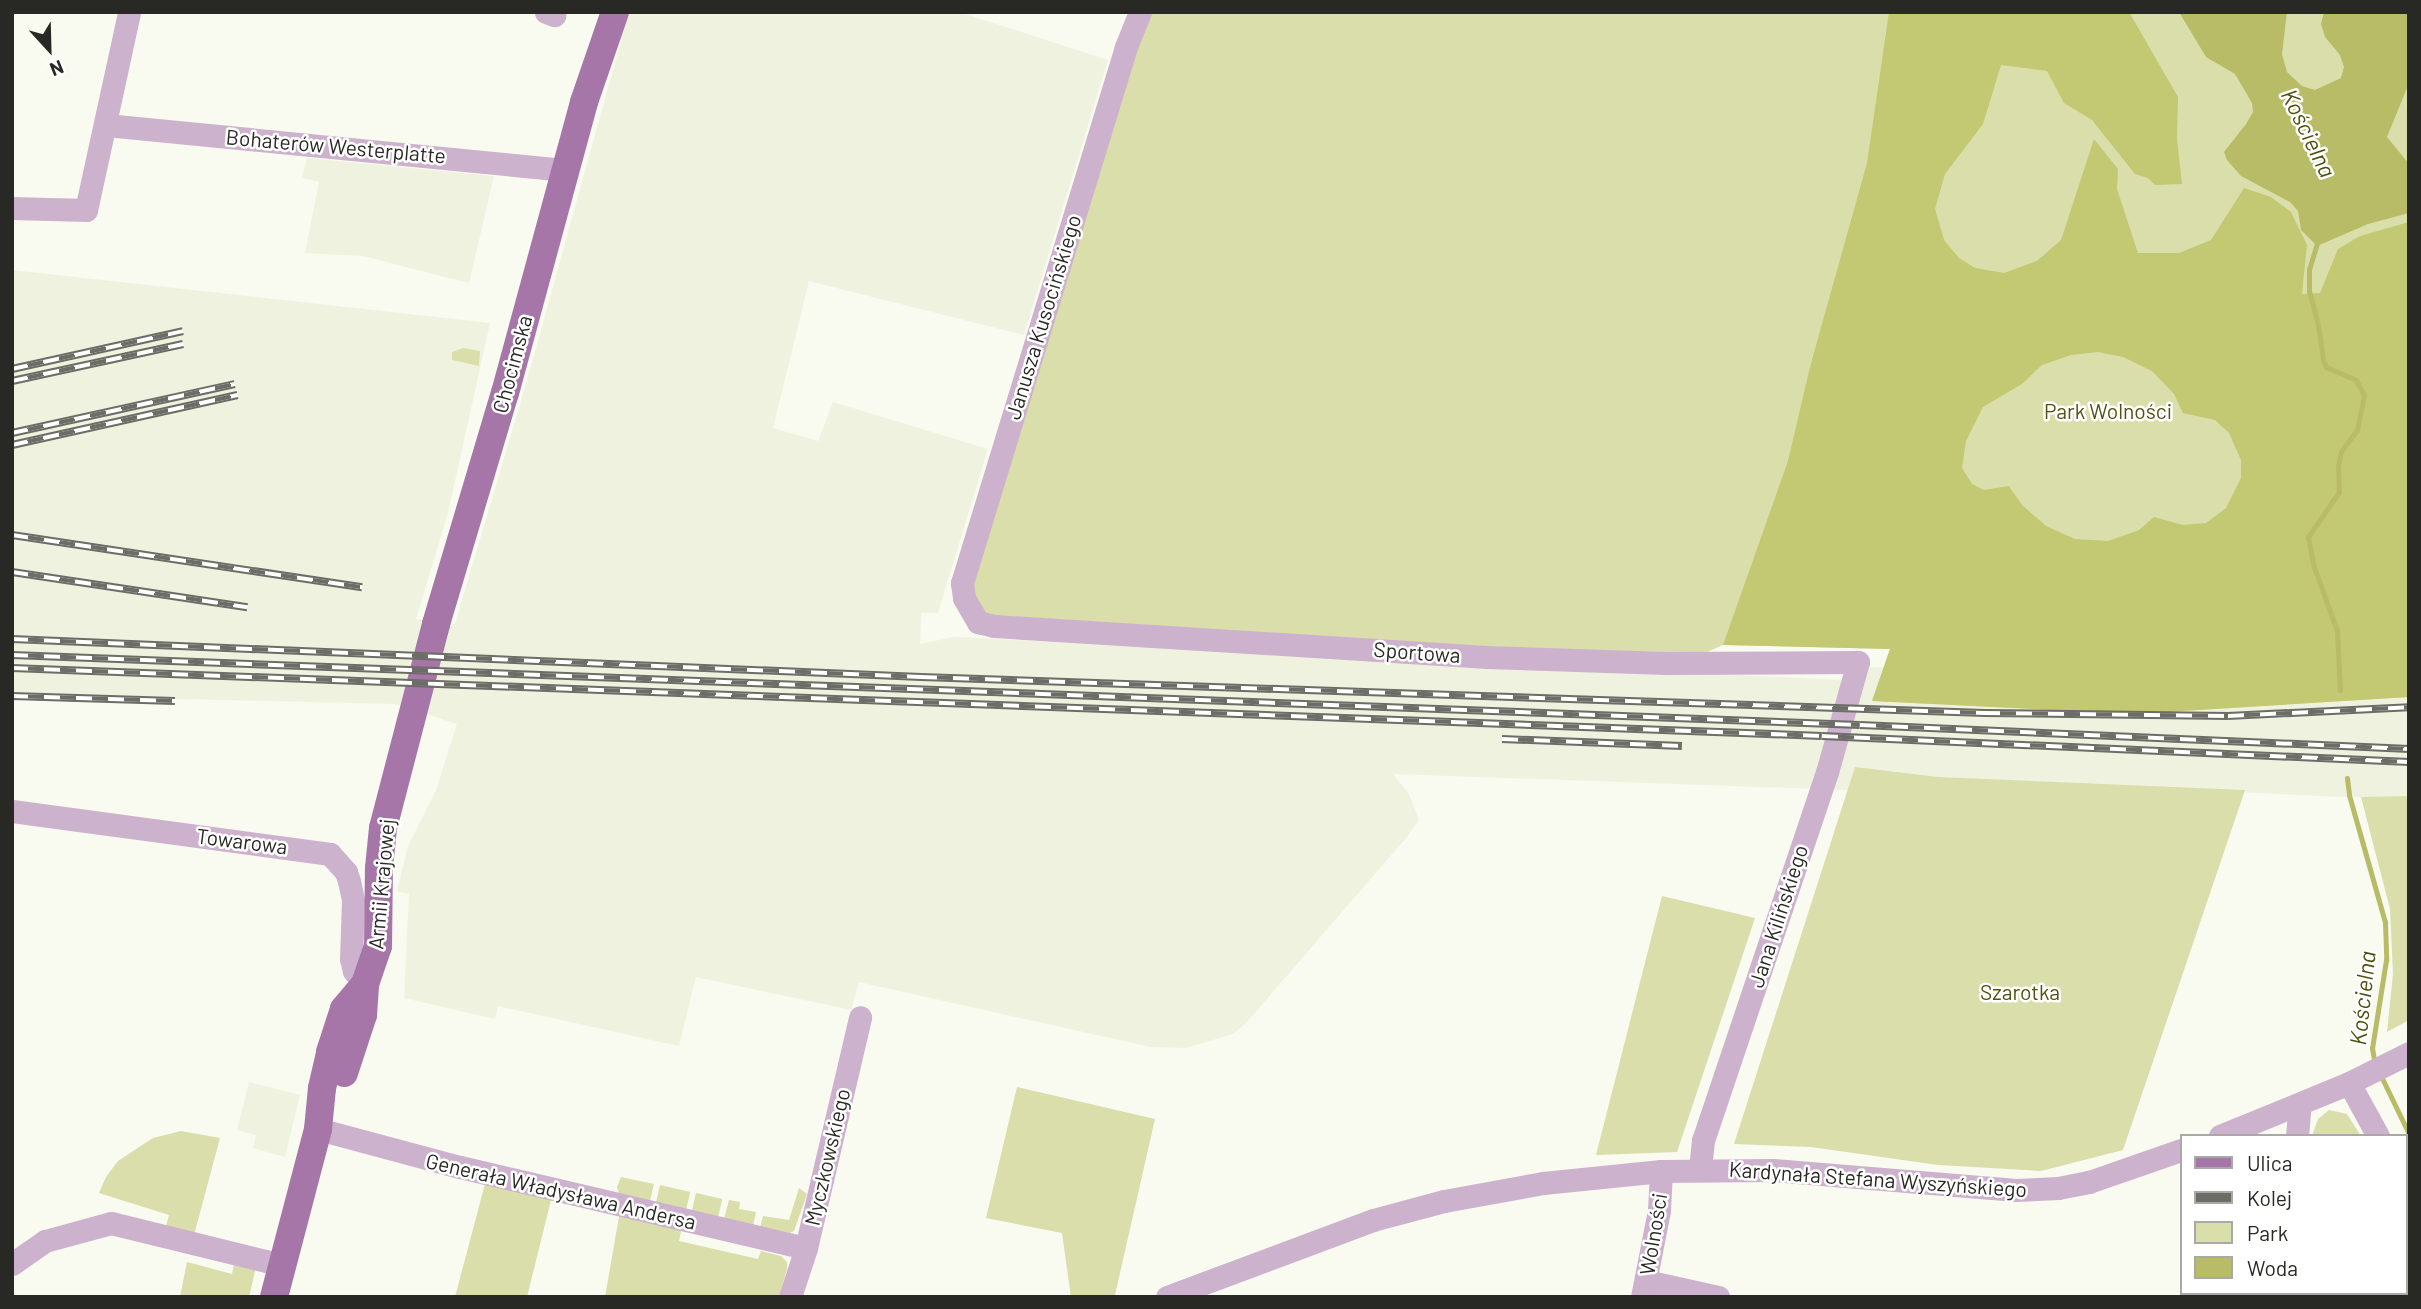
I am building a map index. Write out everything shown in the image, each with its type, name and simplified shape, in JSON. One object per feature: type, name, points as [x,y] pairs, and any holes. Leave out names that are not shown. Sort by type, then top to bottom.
[{"type":"main road","name":"Chocimska","points":[[584,102],[598,12]]},
{"type":"main road","name":"Chocimska","points":[[416,702],[436,624],[505,393],[584,102],[615,12]]},
{"type":"main road","name":"Armii Krajowej","points":[[274,1297],[318,1129],[339,1092],[363,1015],[365,984],[378,946],[379,868],[383,828],[416,702]]},
{"type":"street","points":[[12,208],[86,210],[129,12]]},
{"type":"street","name":"Janusza Kusocińskiego","points":[[978,622],[964,598],[962,583],[1122,59],[1140,12]]},
{"type":"street","name":"Bohaterów Westerplatte","points":[[106,125],[566,170]]},
{"type":"street","name":"Sportowa","points":[[978,622],[994,626],[1487,657],[1666,663],[1858,662]]},
{"type":"street","name":"Jana Kilińskiego","points":[[1700,1170],[1703,1140],[1826,772],[1858,662]]},
{"type":"street","name":"Towarowa","points":[[12,811],[331,854],[346,872],[349,881],[353,900],[351,959],[354,971],[365,984]]},
{"type":"street","name":"Myczkowskiego","points":[[790,1297],[806,1248],[860,1017]]},
{"type":"street","points":[[2225,1134],[2358,1079],[2399,1058]]},
{"type":"street","points":[[2358,1079],[2377,1134]]},
{"type":"street","points":[[2297,1134],[2300,1104]]},
{"type":"street","name":"Generała Władysława Andersa","points":[[318,1129],[460,1167],[806,1248]]},
{"type":"street","name":"Kardynała Stefana Wyszyńskiego","points":[[1182,1294],[1373,1220],[1444,1200],[1543,1183],[1661,1171],[1700,1170],[1845,1174],[2026,1190],[2089,1182],[2180,1150]]},
{"type":"street","name":"Wolności","points":[[1644,1289],[1659,1210],[1661,1171]]},
{"type":"street","points":[[12,1264],[45,1241],[111,1223],[282,1265]]},
{"type":"street","points":[[1644,1289],[1718,1297]]},
{"type":"shaded area","points":[[629,12],[959,12],[1108,60],[1024,335],[809,281],[773,428],[818,441],[833,402],[988,449],[938,613],[921,613],[920,644],[954,637],[1864,681],[1870,667],[2141,680],[2409,669],[2409,797],[2339,797],[1938,777],[1932,793],[1393,774],[1409,794],[1419,820],[1406,838],[1246,1023],[1233,1034],[1186,1048],[1151,1047],[859,982],[851,1010],[696,977],[679,1046],[498,1006],[495,1019],[404,998],[409,894],[397,891],[408,846],[436,790],[457,724],[395,704],[12,695],[12,270],[490,323],[448,513],[416,619],[455,624],[530,370]]},
{"type":"shaded area","name":"Park Wolności","points":[[1889,12],[2129,12],[2178,97],[2177,139],[2182,184],[2155,185],[2148,178],[2135,174],[2092,120],[2064,103],[2047,71],[2001,65],[1983,124],[1945,174],[1935,209],[1944,240],[1959,258],[1975,268],[2004,273],[2037,261],[2061,240],[2094,139],[2118,169],[2117,189],[2138,253],[2179,253],[2211,240],[2244,188],[2271,197],[2291,212],[2307,245],[2302,294],[2320,293],[2338,249],[2360,236],[2409,222],[2409,697],[2133,714],[1872,701],[1890,649],[1723,645],[1788,461],[1810,367],[1867,163]],"holes":[[[2098,352],[2123,357],[2152,371],[2174,394],[2183,413],[2215,420],[2229,433],[2241,460],[2241,478],[2226,508],[2206,523],[2183,525],[2154,517],[2139,530],[2108,541],[2075,539],[2046,526],[2022,505],[2009,486],[1984,490],[1972,484],[1962,468],[1966,441],[1983,407],[2022,384],[2042,365],[2071,355]]]},
{"type":"shaded area","points":[[307,158],[494,176],[469,283],[363,256],[305,253],[319,182],[302,178]]},
{"type":"shaded area","points":[[249,1082],[300,1095],[285,1157],[253,1148],[256,1135],[237,1130]]},
{"type":"green space","points":[[1143,12],[2409,12],[2409,697],[2133,714],[1872,701],[1890,649],[1723,645],[1698,656],[978,622],[964,598]]},
{"type":"green space","points":[[463,348],[480,351],[479,366],[452,360],[452,352]]},
{"type":"green space","name":"Szarotka","points":[[1855,767],[1938,777],[2245,790],[2123,1150],[2041,1171],[1938,1165],[1811,1147],[1734,1144]]},
{"type":"green space","points":[[2409,796],[2409,1020],[2387,1032],[2393,974],[2390,909],[2361,797]]},
{"type":"green space","points":[[1662,896],[1755,918],[1677,1152],[1596,1155]]},
{"type":"green space","points":[[1017,1087],[1155,1119],[1115,1295],[1071,1297],[1062,1233],[986,1218]]},
{"type":"green space","points":[[2329,1110],[2347,1114],[2360,1134],[2313,1134],[2318,1119]]},
{"type":"green space","points":[[181,1131],[220,1138],[194,1235],[165,1230],[169,1215],[99,1193],[106,1177],[118,1161],[153,1138]]},
{"type":"green space","points":[[621,1177],[654,1184],[650,1201],[619,1194],[617,1187]]},
{"type":"green space","points":[[486,1180],[552,1196],[527,1297],[455,1297]]},
{"type":"green space","points":[[660,1185],[690,1192],[686,1210],[656,1204]]},
{"type":"green space","points":[[799,1188],[807,1194],[794,1231],[790,1233],[760,1228],[763,1216],[789,1220]]},
{"type":"green space","points":[[696,1193],[722,1199],[718,1218],[692,1212]]},
{"type":"green space","points":[[729,1200],[740,1202],[739,1209],[756,1212],[753,1226],[724,1219]]},
{"type":"green space","points":[[620,1211],[682,1227],[679,1241],[758,1259],[761,1251],[781,1256],[787,1262],[787,1269],[779,1297],[605,1297]]},
{"type":"green space","points":[[235,1259],[257,1263],[249,1297],[180,1297],[187,1262],[232,1274]]},
{"type":"water","points":[[2179,12],[2287,12],[2282,54],[2287,72],[2302,86],[2315,90],[2341,78],[2344,67],[2340,55],[2325,37],[2321,24],[2324,12],[2409,12],[2409,83],[2387,137],[2409,164],[2409,213],[2368,224],[2317,246],[2301,230],[2298,211],[2290,202],[2241,176],[2227,160],[2224,152],[2253,112],[2252,103],[2235,74],[2206,57]]},
{"type":"waterway","name":"Kościelna","points":[[2318,240],[2309,269],[2309,291],[2318,324],[2323,360],[2326,367],[2356,380],[2364,395],[2357,430],[2341,451],[2338,466],[2339,492],[2308,537],[2314,567],[2337,631],[2340,690]]},
{"type":"waterway","name":"Kościelna","points":[[2347,778],[2349,795],[2385,922],[2386,960],[2372,1048],[2375,1065]]},
{"type":"waterway","name":"Kościelna","points":[[2380,1074],[2409,1134]]},
{"type":"railway","points":[[12,369],[183,331]]},
{"type":"railway","points":[[12,381],[183,344]]},
{"type":"railway","points":[[12,433],[235,384]]},
{"type":"railway","points":[[12,445],[238,395]]},
{"type":"railway","points":[[12,535],[362,587]]},
{"type":"railway","points":[[12,572],[247,607]]},
{"type":"railway","points":[[12,639],[921,677],[1984,713],[2228,716],[2409,707]]},
{"type":"railway","points":[[12,655],[1860,725],[2409,749]]},
{"type":"railway","points":[[12,668],[1822,736],[2409,762]]},
{"type":"railway","points":[[12,696],[175,701]]},
{"type":"railway","points":[[1502,739],[1682,746]]}]
